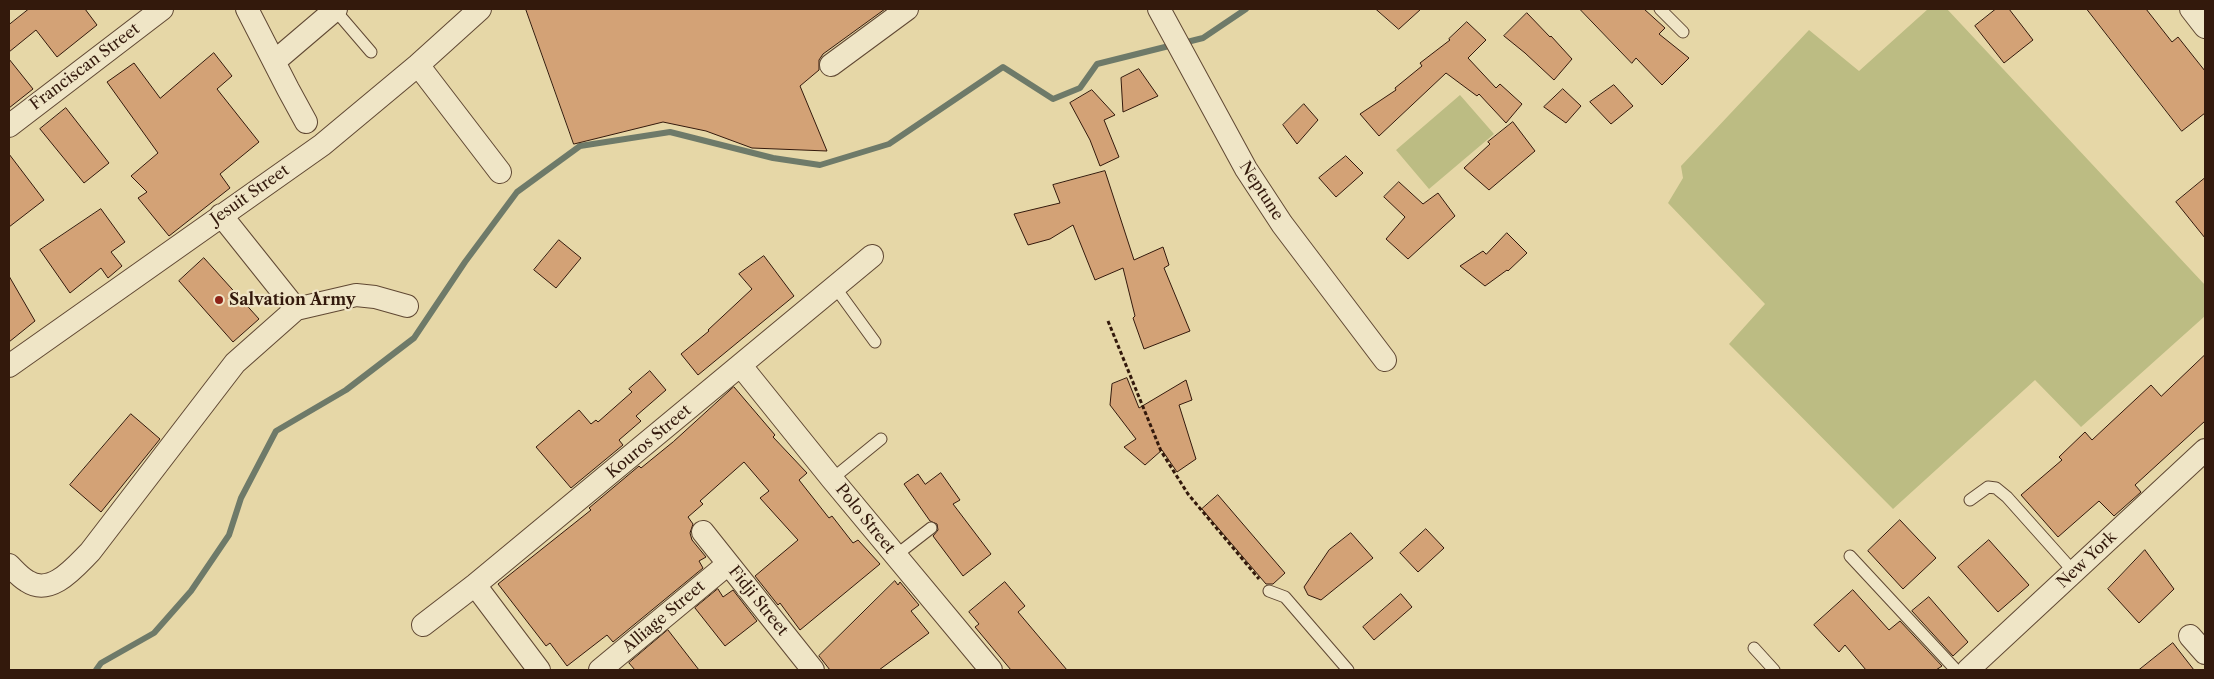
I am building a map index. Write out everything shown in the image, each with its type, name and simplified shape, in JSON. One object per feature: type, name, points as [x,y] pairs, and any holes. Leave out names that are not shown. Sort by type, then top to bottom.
[{"type":"street","name":"Franciscan Street","points":[[9,126],[162,9]]},
{"type":"street","points":[[247,9],[306,122]]},
{"type":"street","points":[[274,61],[336,9]]},
{"type":"street","name":"Jesuit Street","points":[[9,366],[322,145],[418,65],[480,9]]},
{"type":"street","points":[[831,65],[907,9]]},
{"type":"street","name":"Neptune","points":[[1159,9],[1246,169],[1282,224],[1384,360]]},
{"type":"street","points":[[2191,9],[2205,27]]},
{"type":"street","points":[[418,65],[500,172]]},
{"type":"street","points":[[221,215],[296,309]]},
{"type":"street","name":"Kouros Street","points":[[423,626],[741,366],[872,256]]},
{"type":"street","points":[[9,566],[28,582],[49,584],[60,580],[70,573],[90,552],[235,363],[296,309],[356,296],[375,297],[407,306]]},
{"type":"street","name":"Polo Street","points":[[741,366],[895,556],[991,670]]},
{"type":"street","name":"New York","points":[[1968,670],[2205,450]]},
{"type":"street","name":"Fidji Street","points":[[703,532],[813,670]]},
{"type":"street","name":"Alliage Street","points":[[600,670],[728,564]]},
{"type":"street","points":[[475,585],[538,670]]},
{"type":"street","points":[[2190,636],[2205,653]]},
{"type":"lane","points":[[336,9],[371,52]]},
{"type":"lane","points":[[1660,9],[1683,32]]},
{"type":"lane","points":[[835,286],[875,342]]},
{"type":"lane","points":[[832,479],[881,439]]},
{"type":"lane","points":[[1970,500],[1988,487],[1996,488],[2074,572]]},
{"type":"lane","points":[[895,556],[931,528]]},
{"type":"lane","points":[[1850,556],[1956,670]]},
{"type":"lane","points":[[1269,591],[1285,597],[1348,670]]},
{"type":"lane","points":[[1754,648],[1774,670]]},
{"type":"path","points":[[1108,320],[1161,451],[1188,494],[1269,591]]},
{"type":"green space","points":[[1928,9],[1947,9],[2205,285],[2205,316],[2081,427],[2035,380],[1893,509],[1729,344],[1765,304],[1668,203],[1683,178],[1681,166],[1809,30],[1859,71]]},
{"type":"green space","points":[[1460,95],[1494,134],[1429,189],[1396,150]]},
{"type":"building","points":[[29,9],[85,9],[97,25],[57,57],[36,30],[9,52],[9,25]]},
{"type":"building","points":[[526,9],[885,9],[823,54],[819,60],[819,70],[800,86],[827,151],[752,148],[706,131],[663,122],[574,144]]},
{"type":"building","points":[[1376,9],[1421,9],[1399,29]]},
{"type":"building","points":[[1580,9],[1644,9],[1665,28],[1659,34],[1689,58],[1662,85],[1636,58],[1632,63]]},
{"type":"building","points":[[1996,9],[2009,9],[2033,40],[2004,63],[1975,26]]},
{"type":"building","points":[[2087,9],[2146,9],[2172,42],[2178,37],[2205,71],[2205,113],[2182,131]]},
{"type":"building","points":[[1527,13],[1572,59],[1554,80],[1504,36]]},
{"type":"building","points":[[1467,22],[1486,40],[1468,58],[1496,88],[1500,84],[1522,104],[1506,123],[1479,94],[1477,96],[1446,73],[1379,136],[1360,114],[1396,90],[1395,88],[1422,66],[1420,63],[1450,40]]},
{"type":"building","points":[[214,53],[232,76],[217,89],[259,142],[220,174],[230,188],[169,236],[138,198],[147,192],[131,176],[158,153],[107,82],[134,63],[160,98]]},
{"type":"building","points":[[9,59],[33,89],[9,108]]},
{"type":"building","points":[[1139,69],[1158,96],[1123,112],[1121,78]]},
{"type":"building","points":[[1614,85],[1633,106],[1611,124],[1590,102]]},
{"type":"building","points":[[1563,89],[1581,106],[1566,123],[1544,107]]},
{"type":"building","points":[[1092,90],[1115,115],[1104,120],[1119,157],[1100,166],[1090,140],[1070,103]]},
{"type":"building","points":[[1304,104],[1318,120],[1297,144],[1283,125]]},
{"type":"building","points":[[66,108],[109,163],[84,183],[40,129]]},
{"type":"building","points":[[1513,122],[1535,151],[1489,190],[1464,168],[1490,144],[1488,142]]},
{"type":"building","points":[[9,154],[44,200],[9,227]]},
{"type":"building","points":[[1346,156],[1363,173],[1336,197],[1319,178]]},
{"type":"building","points":[[1105,171],[1134,260],[1163,247],[1169,265],[1164,268],[1190,331],[1144,349],[1133,318],[1135,316],[1123,268],[1095,280],[1073,225],[1050,239],[1028,245],[1014,214],[1060,203],[1053,185]]},
{"type":"building","points":[[2205,178],[2205,238],[2176,202]]},
{"type":"building","points":[[1399,182],[1423,204],[1438,193],[1455,216],[1408,259],[1386,239],[1405,217],[1384,197]]},
{"type":"building","points":[[101,209],[125,242],[111,252],[122,266],[108,278],[101,268],[70,293],[40,250]]},
{"type":"building","points":[[1507,233],[1527,253],[1508,271],[1485,286],[1460,266],[1483,251],[1486,254]]},
{"type":"building","points":[[559,240],[581,258],[556,288],[534,270]]},
{"type":"building","points":[[764,256],[794,296],[698,375],[681,354],[709,331],[752,289],[739,274]]},
{"type":"building","name":"Salvation Army","points":[[204,258],[259,319],[233,342],[179,281]]},
{"type":"building","points":[[9,276],[35,321],[9,342]]},
{"type":"building","points":[[2205,355],[2205,421],[2135,485],[2141,492],[2114,516],[2099,501],[2058,537],[2021,495],[2062,460],[2059,457],[2085,432],[2092,440],[2151,385],[2161,396]]},
{"type":"building","points":[[650,371],[666,390],[636,416],[641,421],[619,440],[623,445],[571,488],[536,447],[579,410],[591,424],[596,420],[598,422],[632,392],[629,389]]},
{"type":"building","points":[[1127,378],[1139,408],[1186,380],[1192,400],[1179,405],[1196,459],[1177,472],[1162,450],[1145,465],[1124,447],[1136,439],[1110,405],[1112,384]]},
{"type":"building","points":[[734,387],[775,435],[773,437],[807,473],[799,480],[829,518],[832,516],[853,543],[858,540],[880,564],[800,630],[780,603],[778,605],[755,576],[798,540],[760,498],[769,491],[744,462],[700,501],[703,504],[688,517],[693,524],[690,533],[692,540],[706,557],[699,561],[703,568],[613,642],[607,635],[567,666],[550,643],[546,646],[498,584],[591,510],[589,508],[639,466],[641,468],[673,442]]},
{"type":"building","points":[[131,414],[160,439],[101,512],[70,485]]},
{"type":"building","points":[[941,473],[960,500],[953,504],[991,554],[963,576],[933,536],[938,530],[937,524],[930,521],[904,484],[918,474],[925,484]]},
{"type":"building","points":[[1218,495],[1285,573],[1273,584],[1266,584],[1202,509]]},
{"type":"building","points":[[1900,520],[1936,558],[1903,589],[1868,551]]},
{"type":"building","points":[[1426,529],[1444,548],[1418,572],[1400,553]]},
{"type":"building","points":[[1351,533],[1373,558],[1321,600],[1308,595],[1304,587],[1329,550]]},
{"type":"building","points":[[1989,540],[2029,585],[1998,612],[1958,567]]},
{"type":"building","points":[[2145,550],[2174,589],[2139,623],[2108,589]]},
{"type":"building","points":[[895,581],[898,585],[900,582],[919,605],[911,611],[929,633],[879,670],[830,670],[819,656]]},
{"type":"building","points":[[1005,582],[1025,606],[1018,612],[1067,670],[1011,670],[975,627],[979,624],[969,612]]},
{"type":"building","points":[[718,589],[723,597],[733,590],[757,621],[725,646],[695,608]]},
{"type":"building","points":[[1853,590],[1889,630],[1900,621],[1942,666],[1936,670],[1866,670],[1845,645],[1839,652],[1814,625]]},
{"type":"building","points":[[1401,594],[1412,607],[1374,640],[1363,627]]},
{"type":"building","points":[[1929,597],[1968,642],[1953,656],[1912,611]]},
{"type":"building","points":[[668,630],[699,670],[635,670],[629,663]]},
{"type":"building","points":[[2173,643],[2194,670],[2139,670]]},
{"type":"waterway","points":[[1183,43],[1203,38],[1246,9]]},
{"type":"waterway","points":[[96,670],[101,663],[154,633],[191,591],[229,535],[241,498],[276,431],[346,390],[414,338],[465,262],[517,192],[580,146],[670,132],[773,158],[820,165],[889,144],[1003,67],[1053,99],[1080,88],[1097,64],[1173,45]]},
{"type":"place","name":"Salvation Army","points":[[219,300]]}]
